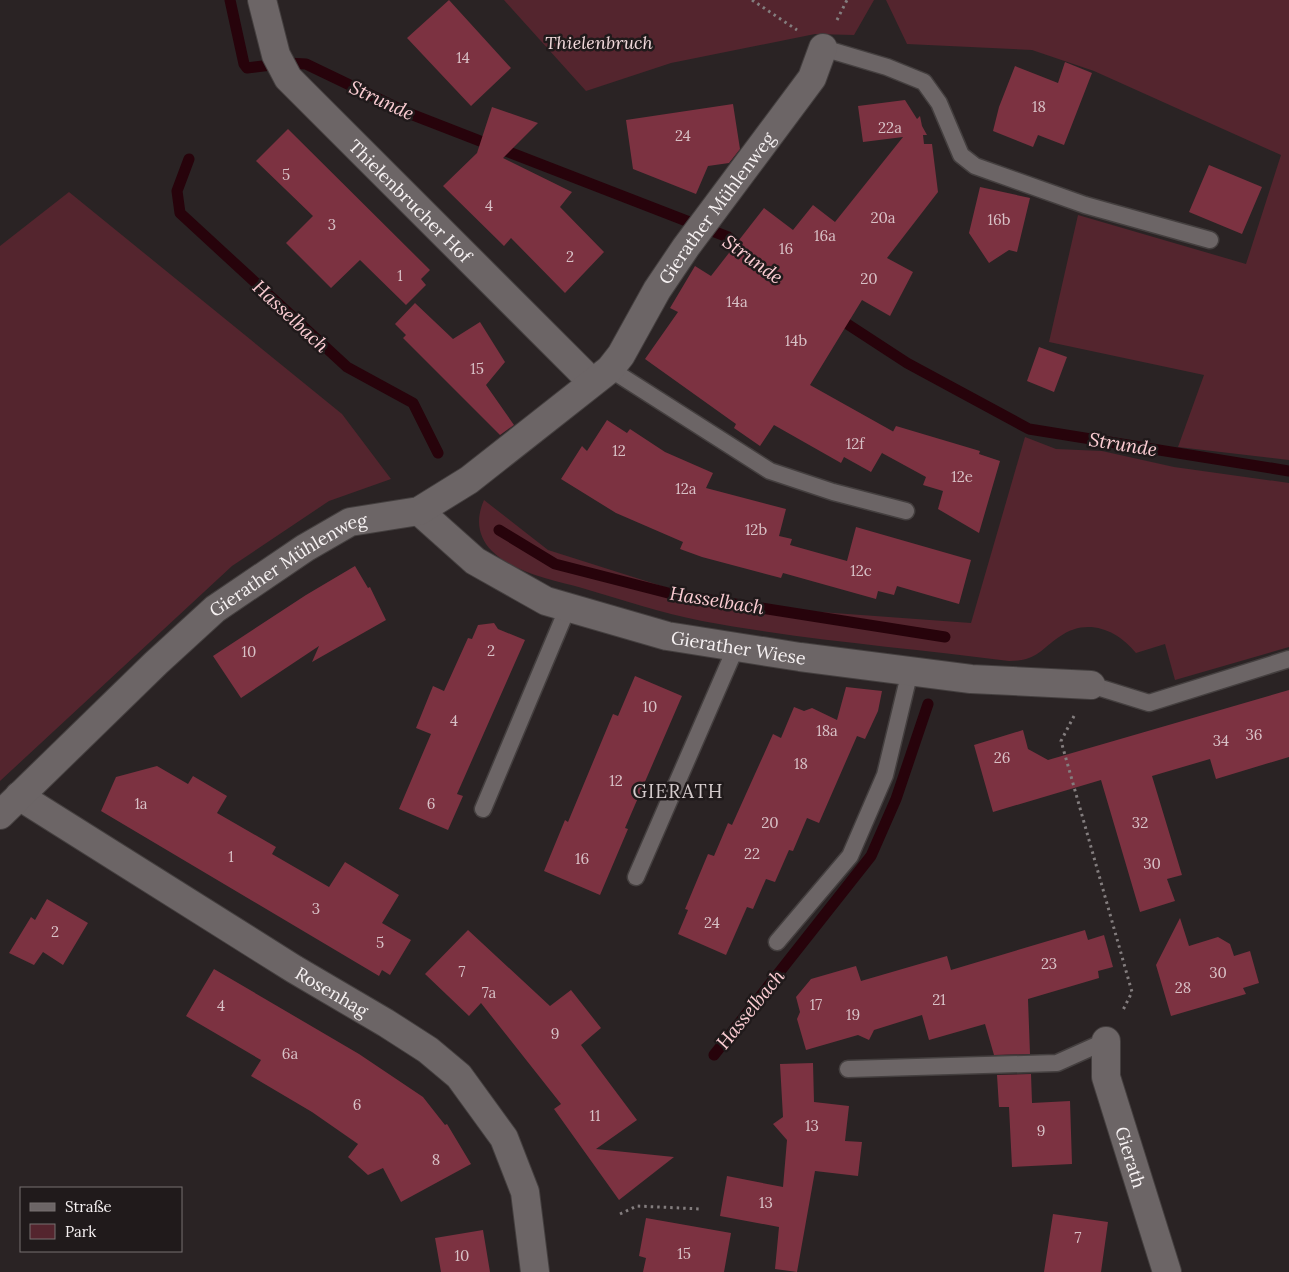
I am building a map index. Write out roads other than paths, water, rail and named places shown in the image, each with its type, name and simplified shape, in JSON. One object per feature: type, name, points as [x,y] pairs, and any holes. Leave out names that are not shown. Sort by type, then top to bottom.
[{"type":"street","name":"Thielenbrucher Hof","points":[[262,0],[282,66],[601,376]]},
{"type":"street","name":"Gierather Mühlenweg","points":[[0,815],[156,663],[215,609],[304,548],[350,522],[419,510],[469,480],[601,376],[621,355],[657,290],[686,247],[812,78],[823,48]]},
{"type":"street","name":"Gierather Wiese","points":[[419,510],[475,561],[546,601],[667,636],[971,679],[1091,685]]},
{"type":"street","name":"Rosenhag","points":[[19,796],[294,969],[386,1023],[428,1050],[458,1076],[504,1138],[525,1192],[535,1272]]},
{"type":"street","name":"Gierath","points":[[1106,1041],[1106,1077],[1167,1272]]},
{"type":"lane","points":[[823,48],[887,66],[924,82],[939,103],[961,154],[975,166],[1085,205],[1210,240]]},
{"type":"lane","points":[[601,376],[770,471],[833,492],[906,511]]},
{"type":"lane","points":[[482,809],[568,607]]},
{"type":"lane","points":[[636,877],[736,647]]},
{"type":"lane","points":[[1091,685],[1149,702],[1289,659]]},
{"type":"lane","points":[[777,942],[850,856],[885,775],[910,671]]},
{"type":"lane","points":[[848,1069],[1057,1063],[1106,1041]]},
{"type":"waterway","name":"Strunde","points":[[230,0],[244,64],[247,68],[287,63],[306,64],[408,113],[728,237],[747,252]]},
{"type":"waterway","name":"Hasselbach","points":[[189,159],[177,191],[180,213],[347,367],[413,403],[438,453]]},
{"type":"waterway","name":"Strunde","points":[[835,316],[907,363],[1029,429],[1289,471]]},
{"type":"waterway","name":"Hasselbach","points":[[499,530],[555,564],[672,594],[945,637]]},
{"type":"waterway","name":"Hasselbach","points":[[714,1055],[871,856],[896,799],[928,704]]},
{"type":"district","name":"GIERATH","points":[[678,791]]},
{"type":"park label","name":"Thielenbruch","points":[[599,42]]}]
